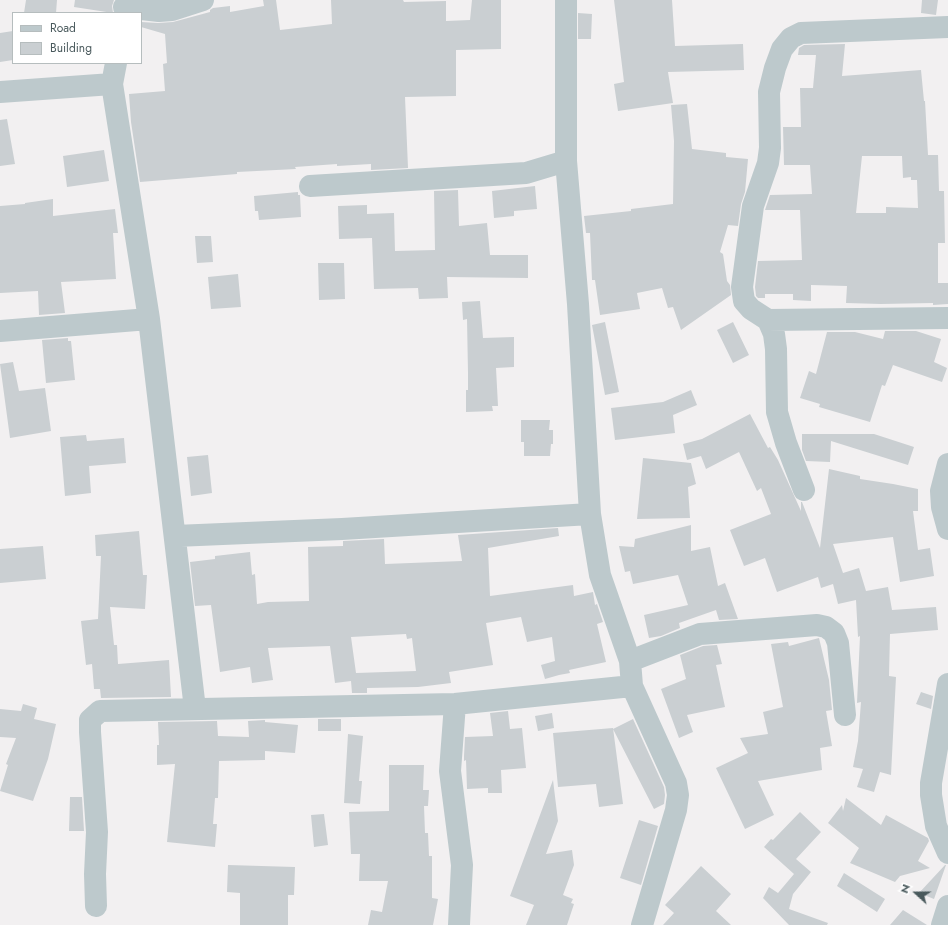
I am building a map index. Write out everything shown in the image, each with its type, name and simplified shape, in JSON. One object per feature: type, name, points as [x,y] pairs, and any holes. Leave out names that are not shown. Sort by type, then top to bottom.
[{"type":"street","points":[[124,7],[159,11],[172,10],[203,0]]},
{"type":"street","points":[[566,0],[566,162],[578,304],[590,514],[600,575],[630,661],[632,686],[676,783],[678,795],[676,810],[642,925]]},
{"type":"street","points":[[948,27],[801,33],[791,38],[782,49],[775,68],[769,92],[770,148],[768,163],[753,206],[742,287],[744,302],[751,309],[768,320],[948,318]]},
{"type":"street","points":[[116,64],[112,84],[149,319],[195,709]]},
{"type":"street","points":[[0,92],[112,84]]},
{"type":"street","points":[[310,186],[526,173],[566,162]]},
{"type":"street","points":[[0,331],[149,319]]},
{"type":"street","points":[[768,320],[774,334],[776,348],[777,412],[786,443],[804,490]]},
{"type":"street","points":[[948,464],[941,491],[942,507],[948,529]]},
{"type":"street","points":[[175,536],[350,528],[590,514]]},
{"type":"street","points":[[630,661],[700,634],[817,625],[826,627],[834,633],[838,642],[845,715]]},
{"type":"street","points":[[948,684],[931,783],[931,795],[942,826],[948,853]]},
{"type":"street","points":[[96,906],[95,874],[97,832],[90,720],[100,711],[455,704],[632,686]]},
{"type":"street","points":[[455,704],[450,771],[462,865],[459,925]]},
{"type":"street","points":[[942,925],[948,906]]},
{"type":"building","points":[[26,0],[57,0],[56,12],[24,12]]},
{"type":"building","points":[[75,0],[114,0],[112,6],[113,12],[74,7]]},
{"type":"building","points":[[263,0],[276,0],[280,30],[332,24],[331,0],[403,0],[404,2],[446,1],[446,21],[470,20],[472,0],[501,0],[501,49],[456,50],[456,96],[405,97],[408,168],[371,170],[371,164],[337,166],[337,164],[295,167],[296,169],[237,172],[237,174],[140,182],[131,122],[129,94],[165,91],[163,64],[167,63],[165,34],[142,27],[142,22],[173,22],[210,12],[213,8],[230,6],[230,12],[264,6]]},
{"type":"building","points":[[614,0],[672,0],[675,46],[743,44],[744,70],[668,72],[673,103],[618,111],[614,84],[624,82]]},
{"type":"building","points":[[922,0],[938,0],[936,15],[921,13]]},
{"type":"building","points":[[578,13],[592,14],[591,39],[578,39]]},
{"type":"building","points":[[12,31],[12,60],[0,62],[0,33]]},
{"type":"building","points":[[845,44],[842,76],[921,70],[925,101],[928,155],[938,155],[939,191],[944,191],[945,243],[938,243],[938,283],[948,283],[948,304],[846,303],[847,286],[811,285],[811,301],[793,300],[793,294],[765,294],[765,298],[758,298],[756,296],[755,287],[758,261],[802,260],[800,210],[765,210],[770,195],[812,194],[810,165],[784,165],[783,127],[801,127],[800,88],[813,88],[816,55],[798,55],[799,48],[804,45]],"holes":[[[862,156],[902,156],[903,178],[911,177],[911,180],[917,180],[918,208],[886,207],[886,213],[856,213]]]},
{"type":"building","points":[[687,104],[692,149],[726,153],[726,157],[748,159],[745,192],[741,204],[738,226],[728,225],[720,252],[723,254],[727,281],[730,285],[731,295],[681,330],[673,307],[668,308],[662,288],[637,293],[640,309],[600,315],[595,280],[592,280],[590,233],[586,233],[584,216],[631,211],[631,209],[673,204],[674,141],[671,105]]},
{"type":"building","points":[[7,119],[15,164],[0,166],[0,120]]},
{"type":"building","points":[[104,150],[109,181],[67,187],[63,156]]},
{"type":"building","points":[[535,186],[537,209],[514,211],[514,216],[494,218],[492,191]]},
{"type":"building","points":[[458,190],[459,226],[487,223],[490,255],[528,255],[528,278],[447,277],[448,298],[419,299],[418,288],[374,289],[372,238],[339,239],[338,206],[367,205],[367,214],[394,213],[395,251],[435,250],[434,191]]},
{"type":"building","points":[[298,192],[298,195],[300,195],[301,217],[259,220],[258,211],[255,211],[254,196]]},
{"type":"building","points":[[53,199],[53,216],[115,209],[118,233],[113,233],[116,279],[61,282],[65,313],[39,315],[38,291],[0,293],[0,206],[25,204]]},
{"type":"building","points":[[195,236],[211,236],[213,262],[197,263]]},
{"type":"building","points":[[318,263],[344,263],[345,299],[319,300]]},
{"type":"building","points":[[238,274],[241,307],[211,309],[208,277]]},
{"type":"building","points":[[480,301],[483,338],[514,337],[514,367],[496,368],[498,406],[492,406],[493,411],[466,412],[466,390],[468,390],[467,319],[463,320],[462,302]]},
{"type":"building","points":[[605,322],[619,392],[605,395],[592,325]]},
{"type":"building","points":[[733,322],[749,355],[733,363],[717,330]]},
{"type":"building","points":[[885,331],[916,331],[941,339],[934,362],[947,368],[942,382],[893,365],[885,386],[882,385],[870,422],[819,407],[820,404],[800,398],[809,371],[816,374],[827,332],[855,332],[883,339]]},
{"type":"building","points":[[68,338],[68,341],[71,341],[75,380],[46,383],[42,340]]},
{"type":"building","points":[[13,362],[19,391],[45,388],[51,431],[10,438],[0,364]]},
{"type":"building","points":[[691,390],[697,405],[673,415],[675,433],[615,440],[611,408],[663,402]]},
{"type":"building","points":[[750,414],[768,448],[770,447],[778,460],[801,511],[802,502],[820,548],[829,469],[860,476],[860,479],[918,489],[918,511],[913,511],[918,550],[930,548],[934,576],[900,582],[893,537],[833,544],[843,573],[859,568],[866,591],[888,587],[892,610],[936,607],[938,630],[890,634],[889,676],[896,677],[891,775],[880,772],[874,792],[857,787],[863,769],[853,767],[858,741],[861,702],[857,703],[860,636],[858,637],[856,600],[838,604],[833,584],[821,588],[818,577],[777,592],[765,558],[744,566],[730,530],[771,514],[761,488],[757,491],[739,452],[706,469],[701,456],[687,460],[683,444],[702,439]]},
{"type":"building","points":[[521,420],[550,420],[549,430],[553,430],[553,444],[551,444],[550,456],[524,456],[524,442],[521,442]]},
{"type":"building","points":[[802,434],[874,434],[914,447],[908,465],[831,441],[830,462],[806,461],[802,450]]},
{"type":"building","points":[[86,435],[87,441],[124,438],[126,463],[89,466],[91,493],[65,496],[60,437]]},
{"type":"building","points":[[208,455],[212,493],[191,496],[187,457]]},
{"type":"building","points":[[643,458],[691,463],[696,484],[688,487],[690,518],[637,519]]},
{"type":"building","points":[[691,525],[691,551],[710,547],[718,586],[725,583],[738,619],[719,620],[716,610],[679,623],[680,628],[661,636],[649,638],[644,615],[688,605],[678,575],[633,584],[630,571],[625,572],[619,546],[634,547],[635,539]]},
{"type":"building","points":[[558,528],[559,536],[488,548],[490,596],[573,585],[574,596],[593,592],[595,605],[597,604],[603,622],[597,624],[606,662],[569,670],[570,673],[545,679],[541,665],[555,661],[552,637],[527,642],[521,617],[486,623],[493,665],[449,672],[451,683],[418,687],[367,688],[367,693],[352,693],[351,681],[335,683],[330,646],[268,648],[273,680],[252,683],[250,667],[220,672],[211,605],[195,606],[190,562],[215,559],[215,556],[250,552],[252,575],[255,574],[257,604],[268,602],[309,601],[308,547],[343,546],[343,541],[384,539],[385,564],[462,561],[458,535]],"holes":[[[406,634],[407,639],[412,638],[416,671],[356,673],[351,637]]]},
{"type":"building","points":[[139,531],[143,575],[147,575],[145,609],[110,607],[114,645],[117,645],[118,664],[169,660],[171,697],[101,698],[100,689],[94,689],[92,664],[86,665],[81,621],[98,619],[101,556],[96,556],[95,535]]},
{"type":"building","points":[[43,546],[46,579],[0,583],[0,549]]},
{"type":"building","points":[[819,638],[829,680],[832,710],[826,711],[832,746],[820,748],[822,770],[758,781],[774,815],[745,829],[716,768],[748,753],[740,738],[768,734],[763,712],[783,707],[771,644],[788,642],[789,646]]},
{"type":"building","points":[[717,645],[722,664],[716,665],[725,707],[687,715],[693,732],[679,738],[661,689],[686,679],[680,655],[703,646]]},
{"type":"building","points":[[921,692],[933,696],[931,709],[916,704]]},
{"type":"building","points":[[23,704],[37,708],[34,719],[56,724],[48,759],[33,801],[0,791],[8,765],[6,764],[16,738],[0,737],[0,709],[21,711]]},
{"type":"building","points":[[508,711],[510,729],[522,728],[526,768],[501,770],[502,793],[488,793],[488,788],[467,789],[466,760],[464,761],[465,737],[493,736],[490,713]]},
{"type":"building","points":[[552,713],[554,728],[538,731],[535,716]]},
{"type":"building","points":[[318,719],[341,719],[341,731],[318,731]]},
{"type":"building","points":[[633,719],[664,787],[664,804],[654,809],[613,729]]},
{"type":"building","points":[[265,720],[265,722],[298,725],[295,753],[265,751],[265,760],[219,761],[218,798],[215,798],[213,824],[217,824],[215,847],[167,842],[175,764],[157,765],[157,745],[159,745],[158,722],[217,721],[218,736],[249,737],[248,721]]},
{"type":"building","points":[[613,728],[623,804],[599,807],[596,784],[558,787],[553,733]]},
{"type":"building","points":[[348,734],[363,736],[359,781],[362,781],[360,804],[344,803]]},
{"type":"building","points":[[389,765],[424,765],[423,790],[429,790],[428,806],[424,806],[425,833],[428,833],[429,856],[432,856],[432,898],[438,899],[433,925],[368,925],[371,910],[382,912],[388,881],[359,881],[360,854],[351,854],[349,812],[389,811]]},
{"type":"building","points":[[553,780],[558,821],[546,854],[572,850],[574,865],[563,895],[573,899],[571,903],[574,904],[567,925],[526,925],[534,905],[510,896]]},
{"type":"building","points":[[70,797],[82,797],[84,831],[69,831]]},
{"type":"building","points":[[846,798],[881,825],[886,815],[928,838],[929,841],[918,861],[930,868],[900,876],[895,882],[850,863],[859,848],[828,823],[842,805],[843,811]]},
{"type":"building","points":[[800,812],[821,832],[796,859],[811,872],[793,894],[789,909],[828,923],[827,925],[789,925],[763,898],[769,887],[778,893],[794,874],[764,847],[771,839],[773,840]]},
{"type":"building","points":[[324,814],[328,845],[314,847],[311,815]]},
{"type":"building","points":[[639,820],[658,826],[641,885],[620,878]]},
{"type":"building","points":[[228,865],[295,867],[294,895],[288,895],[288,925],[240,925],[240,893],[227,892]]},
{"type":"building","points":[[945,865],[934,899],[919,893]]},
{"type":"building","points":[[701,866],[731,894],[716,911],[731,925],[663,925],[674,913],[665,905]]},
{"type":"building","points":[[844,873],[885,899],[877,912],[837,886]]},
{"type":"building","points":[[903,910],[927,925],[890,925]]}]
